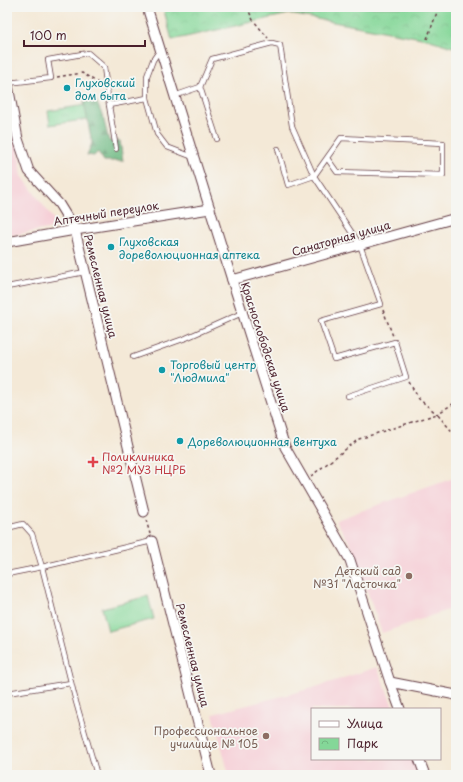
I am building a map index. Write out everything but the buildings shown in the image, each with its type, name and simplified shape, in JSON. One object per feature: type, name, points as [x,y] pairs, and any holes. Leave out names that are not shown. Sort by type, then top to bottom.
[{"type":"street","name":"Краснослободская улица","points":[[147,7],[285,447],[350,560],[400,708]]},
{"type":"street","name":"Ремесленная улица","points":[[7,82],[18,139],[29,171],[58,204],[75,230],[144,512]]},
{"type":"street","name":"Аптечный переулок","points":[[7,242],[75,230],[210,210]]},
{"type":"street","name":"Санаторная улица","points":[[232,280],[456,218]]},
{"type":"street","name":"Ремесленная улица","points":[[152,541],[210,775]]},
{"type":"street","points":[[390,682],[456,695]]},
{"type":"street","points":[[419,760],[425,775]]},
{"type":"lane","points":[[217,139],[200,87],[212,59],[272,43],[280,45],[292,126],[314,176],[360,244],[381,304],[321,321],[334,359],[395,342],[406,377],[348,396]]},
{"type":"lane","points":[[160,50],[153,60],[147,76],[147,98],[157,134],[167,147],[194,157]]},
{"type":"lane","points":[[7,82],[51,78],[48,60],[88,53],[104,67],[116,149]]},
{"type":"lane","points":[[174,96],[200,87]]},
{"type":"lane","points":[[109,105],[147,98]]},
{"type":"lane","points":[[278,149],[288,185],[314,176],[341,138],[442,143],[443,174],[336,172],[327,158]]},
{"type":"lane","points":[[7,287],[85,272]]},
{"type":"lane","points":[[133,358],[186,338],[242,313]]},
{"type":"lane","points":[[7,528],[23,524],[32,534],[97,775]]},
{"type":"lane","points":[[7,574],[152,541]]},
{"type":"lane","points":[[7,694],[71,683]]},
{"type":"path","points":[[247,7],[252,20],[272,43]]},
{"type":"path","points":[[427,39],[439,7]]},
{"type":"path","points":[[51,78],[82,73],[107,88]]},
{"type":"path","points":[[381,304],[395,342]]},
{"type":"path","points":[[406,377],[419,398],[437,414],[456,436]]},
{"type":"path","points":[[305,481],[359,439],[437,414],[456,402]]},
{"type":"path","points":[[144,512],[152,541]]},
{"type":"shaded area","points":[[7,102],[15,123],[22,176],[59,227],[7,236]]},
{"type":"shaded area","name":"Детский сад №31 \"Ласточка\"","points":[[454,478],[456,485],[456,607],[382,633],[351,545],[336,520]]},
{"type":"shaded area","name":"Профессиональное училище № 105","points":[[377,667],[394,708],[311,708],[311,760],[413,760],[419,775],[229,775],[213,714],[313,688]]},
{"type":"green space","points":[[163,7],[456,7],[456,48],[427,39],[289,14],[172,40]]},
{"type":"green space","points":[[96,101],[103,117],[109,141],[120,141],[123,161],[104,161],[98,152],[94,156],[87,155],[92,143],[84,102]]},
{"type":"green space","points":[[92,104],[95,118],[50,125],[48,111]]},
{"type":"green space","points":[[148,596],[154,619],[108,631],[102,608]]},
{"type":"place","name":"Глуховский дом быта","points":[[67,88]]},
{"type":"place","name":"Глуховская дореволюционная аптека","points":[[111,247]]},
{"type":"place","name":"Торговый центр \"Людмила\"","points":[[162,370]]},
{"type":"place","name":"Дореволюционная вентуха","points":[[180,441]]},
{"type":"place","name":"Поликлиника №2 МУЗ НЦРБ","points":[[93,462]]},
{"type":"place","name":"Детский сад №31 \"Ласточка\"","points":[[409,576]]},
{"type":"place","name":"Профессиональное училище № 105","points":[[266,736]]}]
